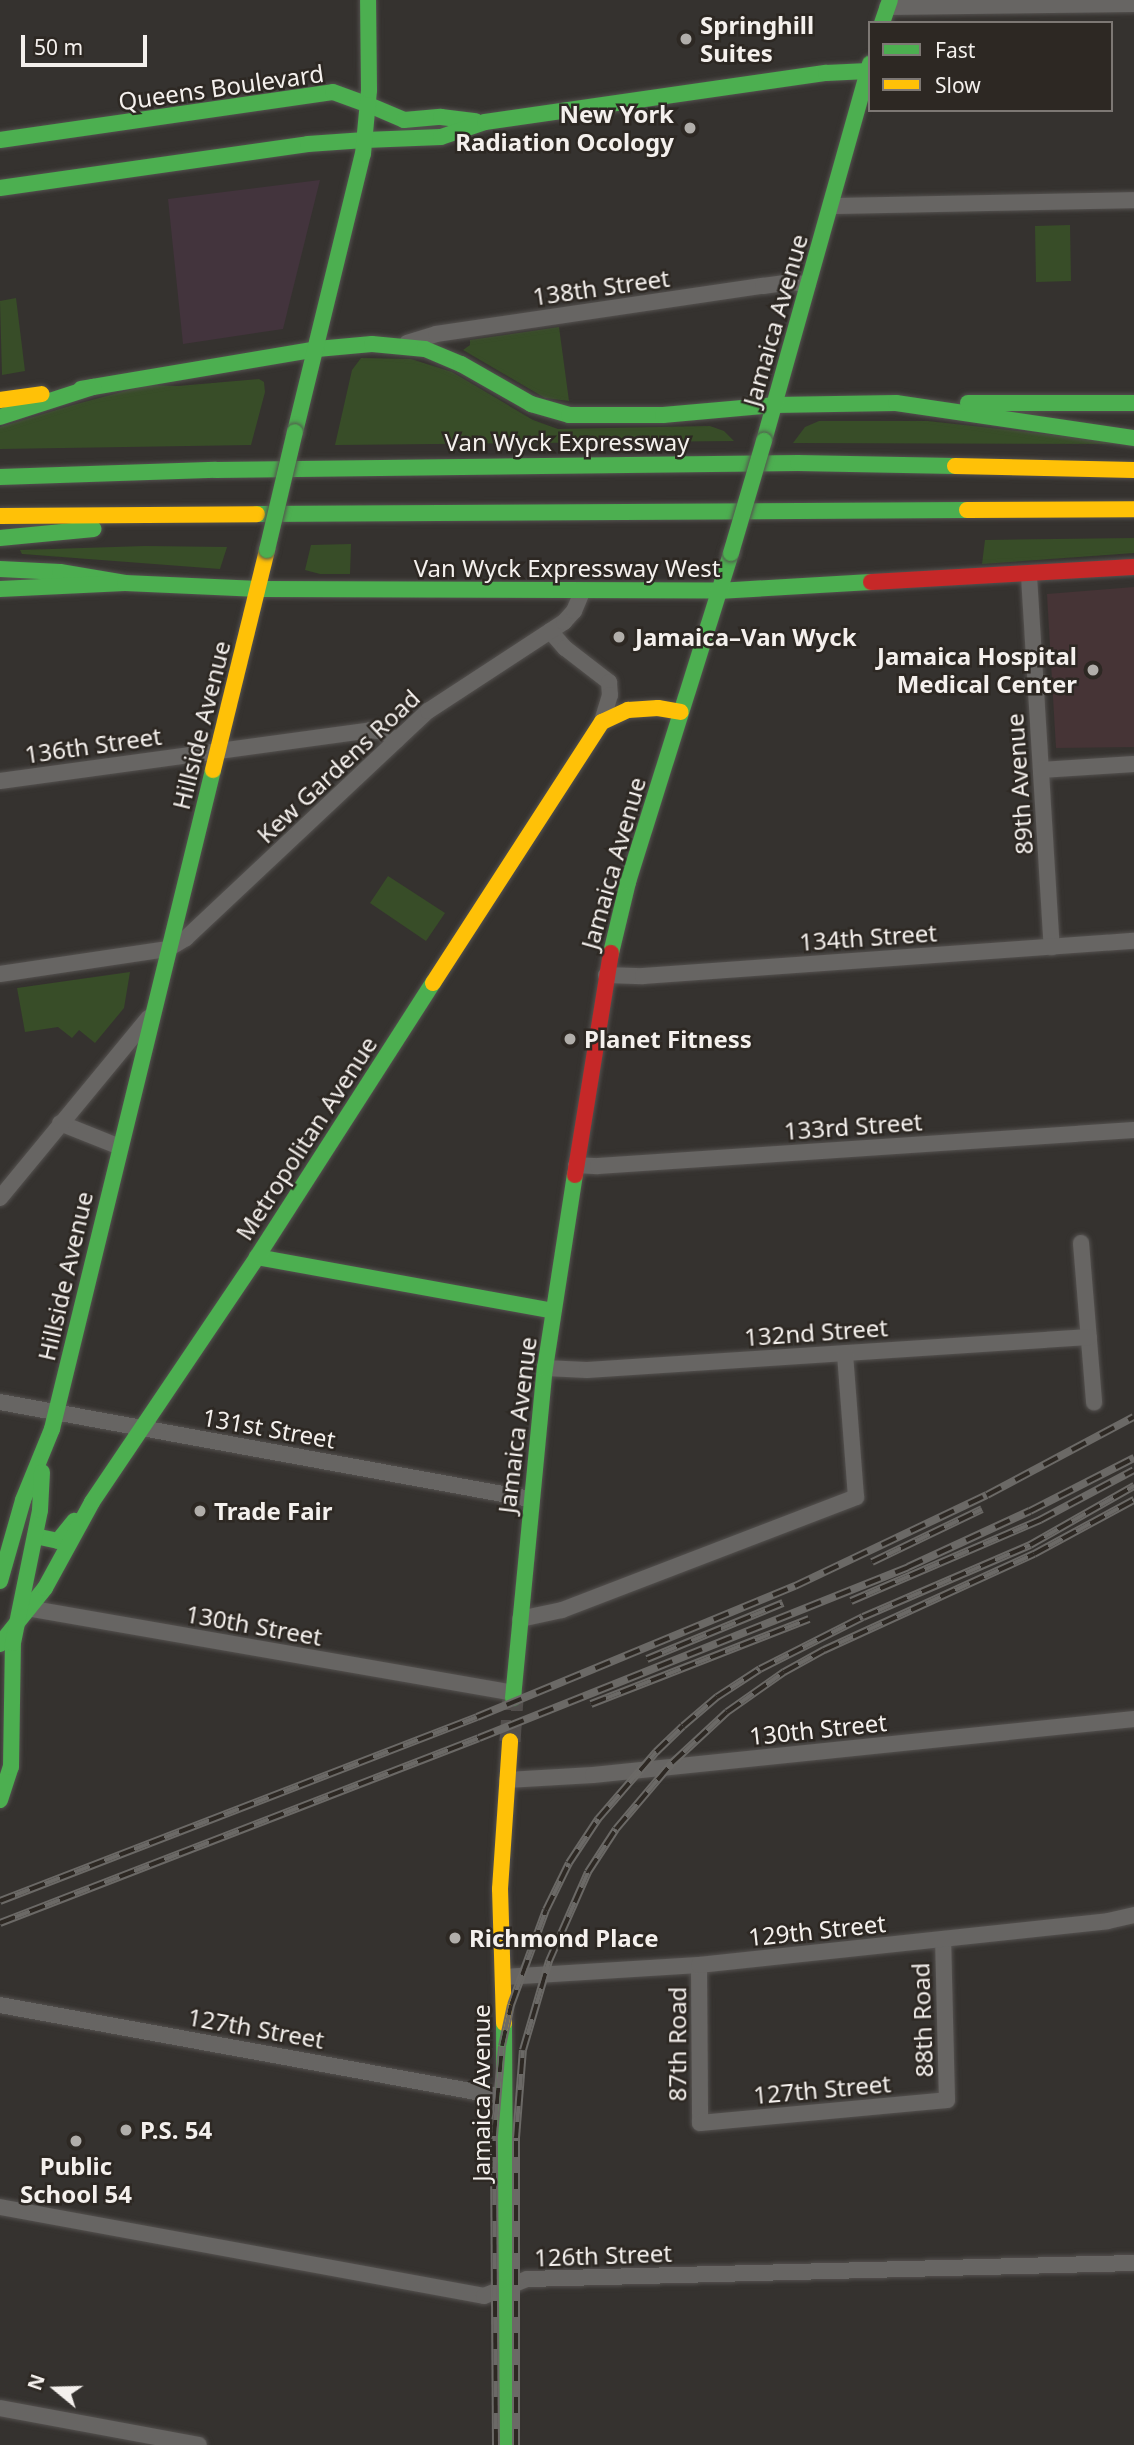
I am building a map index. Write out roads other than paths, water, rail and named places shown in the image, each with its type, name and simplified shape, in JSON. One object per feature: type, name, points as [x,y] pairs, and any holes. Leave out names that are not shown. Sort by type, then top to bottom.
[{"type":"main road","name":"Hillside Avenue","points":[[0,1581],[23,1500],[43,1457],[56,1412],[317,349],[365,141],[369,105],[368,0]]},
{"type":"main road","name":"Queens Boulevard","points":[[0,188],[310,144],[441,137],[485,122],[868,67]]},
{"type":"main road","name":"Jamaica Avenue","points":[[514,1696],[530,1499],[545,1368],[606,975],[628,883],[731,553],[868,71]]},
{"type":"main road","name":"Queens Boulevard","points":[[0,140],[332,92],[404,120],[441,117],[485,122]]},
{"type":"main road","name":"Van Wyck Expressway","points":[[317,349],[401,345],[437,354],[531,404],[569,415],[663,415],[774,405],[896,403]]},
{"type":"main road","points":[[0,400],[317,349]]},
{"type":"main road","points":[[0,417],[93,387]]},
{"type":"main road","points":[[896,403],[1134,404]]},
{"type":"main road","points":[[896,403],[1134,438]]},
{"type":"main road","name":"Van Wyck Expressway","points":[[0,477],[216,470],[798,463],[1134,470]]},
{"type":"main road","points":[[0,516],[1134,509]]},
{"type":"main road","points":[[0,538],[46,536],[208,514]]},
{"type":"main road","name":"Van Wyck Expressway West","points":[[0,589],[125,583],[259,589],[718,591],[1029,576],[1134,568]]},
{"type":"main road","points":[[0,569],[60,572],[125,583]]},
{"type":"main road","points":[[602,722],[628,710],[658,708],[681,712]]},
{"type":"main road","name":"Metropolitan Avenue","points":[[0,1644],[45,1588],[92,1502],[238,1281],[257,1257],[602,722]]},
{"type":"main road","points":[[257,1257],[554,1311]]},
{"type":"main road","name":"Hillside Avenue","points":[[0,1800],[10,1767],[12,1656],[16,1624],[40,1510],[43,1457]]},
{"type":"main road","points":[[35,1536],[51,1541],[61,1539],[77,1516],[92,1502]]},
{"type":"main road","name":"Jamaica Avenue","points":[[506,2445],[504,1977],[499,1889],[510,1741]]},
{"type":"street","points":[[886,10],[1134,4]]},
{"type":"street","points":[[831,206],[1134,200]]},
{"type":"street","name":"138th Street","points":[[401,345],[436,334],[785,283],[808,285]]},
{"type":"street","name":"89th Avenue","points":[[1029,576],[1052,947]]},
{"type":"street","name":"Kew Gardens Road","points":[[168,949],[203,925],[439,702],[550,631],[574,611],[582,592]]},
{"type":"street","points":[[550,631],[565,648],[609,682],[610,695],[602,722]]},
{"type":"street","name":"136th Street","points":[[0,781],[370,730],[384,732],[397,740]]},
{"type":"street","points":[[1041,770],[1134,764]]},
{"type":"street","name":"134th Street","points":[[606,975],[643,976],[1134,941]]},
{"type":"street","points":[[0,974],[168,949]]},
{"type":"street","points":[[0,1198],[153,1012]]},
{"type":"street","points":[[60,1123],[120,1147]]},
{"type":"street","name":"133rd Street","points":[[576,1165],[598,1166],[1134,1130]]},
{"type":"street","points":[[1081,1243],[1094,1402]]},
{"type":"street","name":"132nd Street","points":[[545,1368],[587,1370],[1089,1337]]},
{"type":"street","points":[[520,1619],[562,1610],[856,1497],[845,1353]]},
{"type":"street","name":"131st Street","points":[[0,1402],[530,1499]]},
{"type":"street","name":"130th Street","points":[[27,1608],[514,1696]]},
{"type":"street","name":"130th Street","points":[[508,1780],[593,1775],[1134,1720]]},
{"type":"street","name":"129th Street","points":[[504,1977],[699,1965],[1108,1921],[1134,1914]]},
{"type":"street","name":"88th Road","points":[[943,1939],[947,2100]]},
{"type":"street","name":"87th Road","points":[[699,1965],[700,2123]]},
{"type":"street","name":"127th Street","points":[[0,2005],[503,2097]]},
{"type":"street","name":"127th Street","points":[[700,2123],[947,2100]]},
{"type":"street","name":"126th Street","points":[[0,2207],[484,2296],[527,2279],[1134,2263]]},
{"type":"street","points":[[0,2408],[199,2445]]},
{"type":"tunnel","points":[[510,1741],[513,1698]]},
{"type":"railway","points":[[0,1901],[477,1717],[795,1586],[987,1495],[1134,1417]]},
{"type":"railway","points":[[0,1923],[479,1738],[908,1567],[1030,1511],[1134,1458]]},
{"type":"railway","points":[[851,1601],[1040,1520],[1134,1470]]},
{"type":"railway","points":[[496,2445],[494,2136],[502,2046],[511,2005],[546,1910],[569,1863],[598,1819],[656,1752],[683,1726],[717,1697],[760,1669],[863,1617],[1030,1545],[1134,1486]]},
{"type":"railway","points":[[516,2445],[516,2138],[523,2050],[549,1961],[588,1872],[616,1829],[672,1763],[727,1712],[784,1672],[824,1650],[1034,1554],[1134,1500]]},
{"type":"railway","points":[[872,1562],[982,1509]]},
{"type":"railway","points":[[647,1659],[783,1603]]},
{"type":"railway","points":[[591,1704],[809,1619]]},
{"type":"place","name":"Springhill Suites","points":[[686,39]]},
{"type":"place","name":"New York Radiation Ocology","points":[[690,128]]},
{"type":"place","name":"Jamaica–Van Wyck","points":[[619,637]]},
{"type":"place","name":"Jamaica Hospital Medical Center","points":[[1093,670]]},
{"type":"place","name":"Planet Fitness","points":[[570,1039]]},
{"type":"place","name":"Trade Fair","points":[[200,1511]]},
{"type":"place","name":"Richmond Place","points":[[455,1938]]},
{"type":"place","name":"P.S. 54","points":[[126,2130]]},
{"type":"place","name":"Public School 54","points":[[76,2141]]}]
